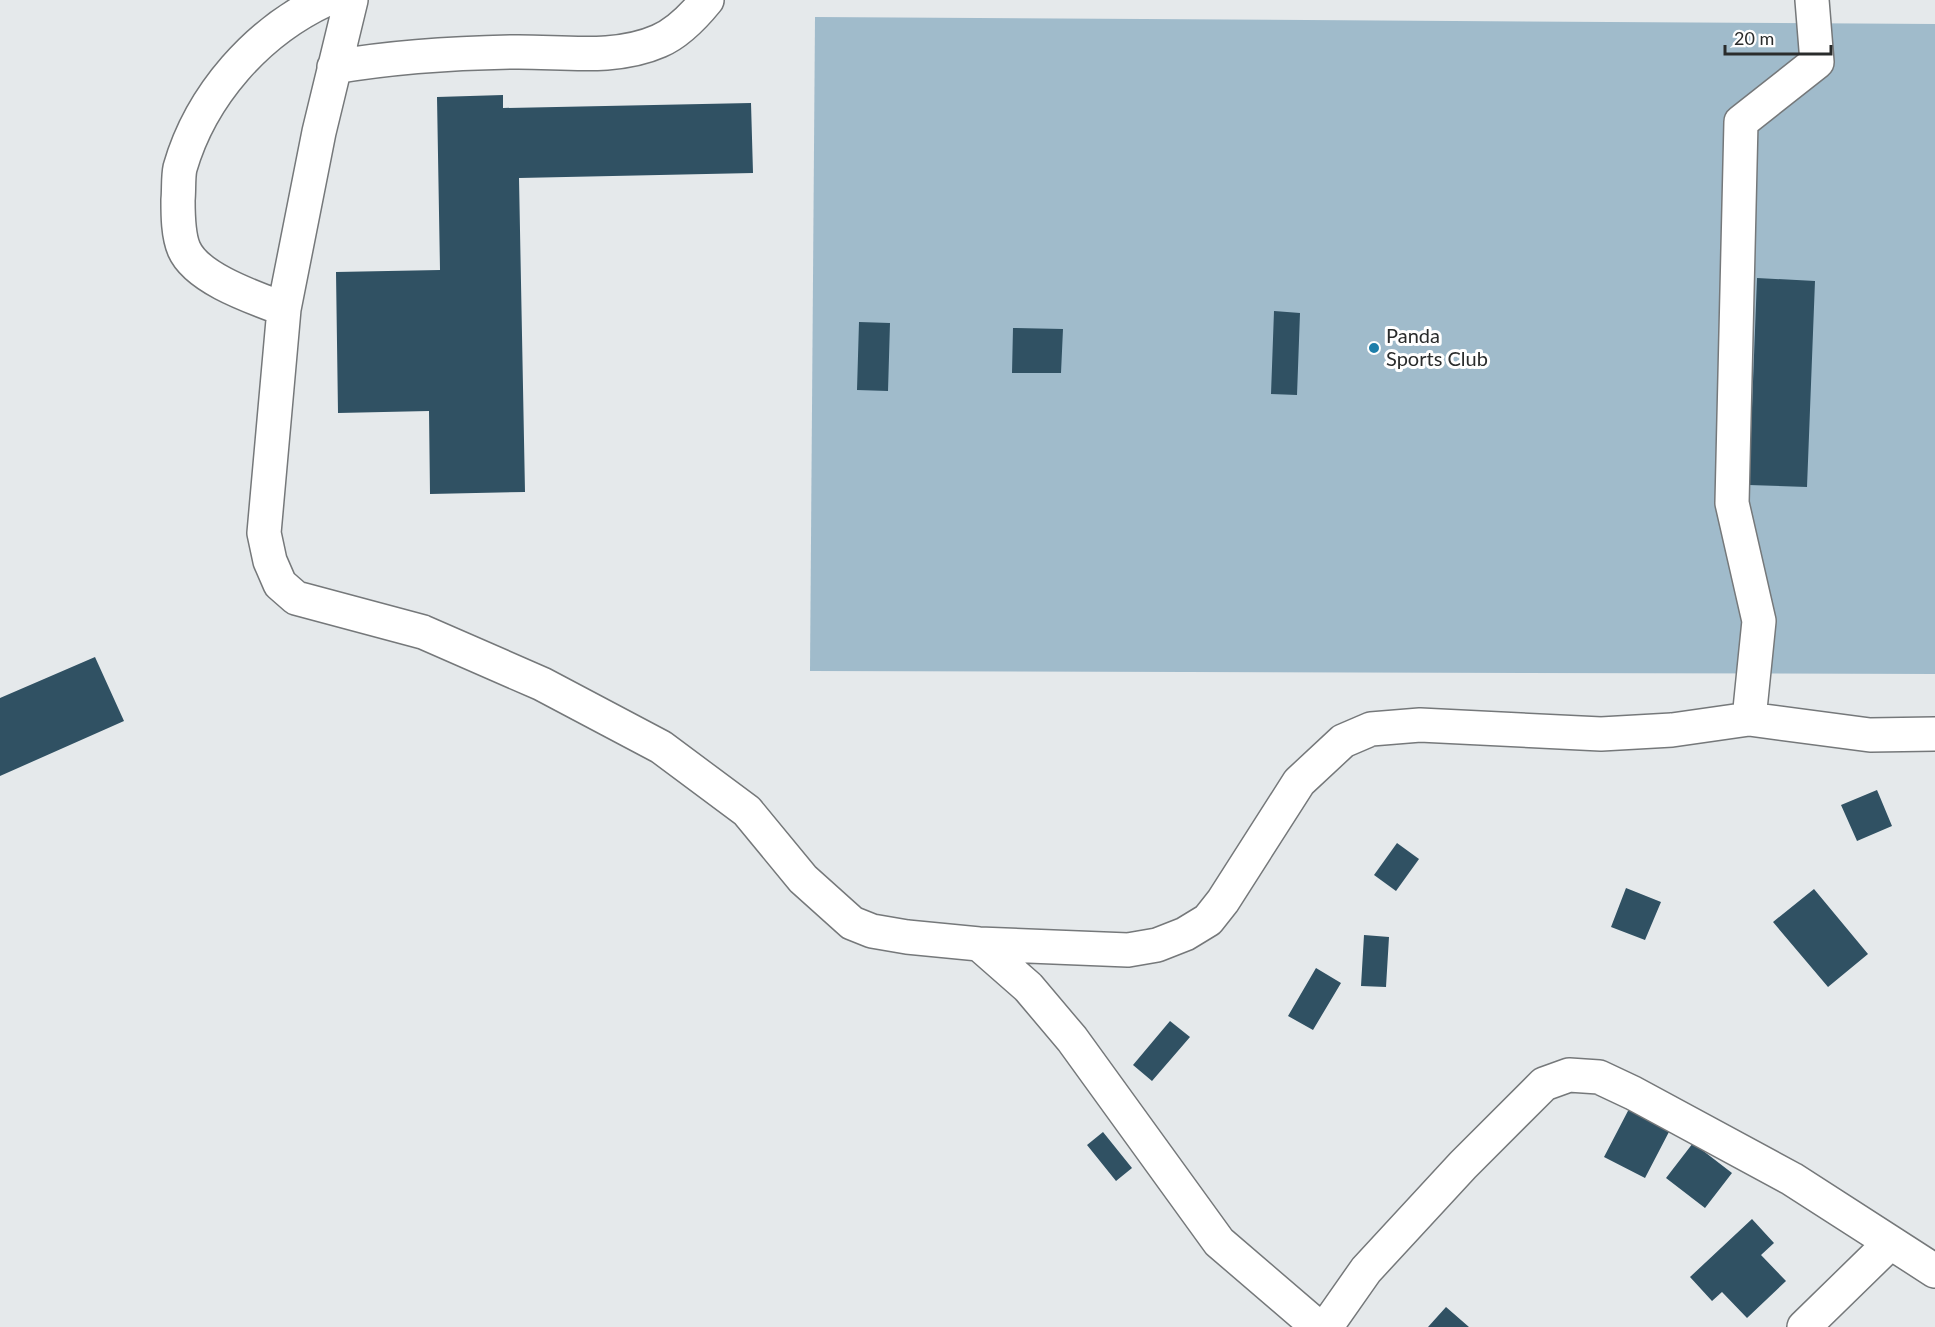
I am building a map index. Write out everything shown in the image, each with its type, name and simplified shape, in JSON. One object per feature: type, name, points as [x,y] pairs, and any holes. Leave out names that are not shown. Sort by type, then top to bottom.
[{"type":"street","points":[[284,309],[210,277],[184,250],[177,216],[180,169],[203,112],[236,65],[289,18],[325,0]]},
{"type":"street","points":[[351,0],[334,67],[284,309],[264,533],[270,561],[280,584],[296,598],[423,632],[542,684],[661,747],[747,811],[803,879],[852,923],[872,931],[907,937],[979,944],[1128,950],[1157,945],[1185,934],[1208,920],[1223,901],[1299,782],[1342,741],[1371,729],[1420,725],[1601,734],[1672,730],[1749,719],[1870,735],[1935,734]]},
{"type":"street","points":[[334,67],[374,60],[453,54],[626,51],[659,41],[691,20],[707,0]]},
{"type":"street","points":[[1749,719],[1759,621],[1732,503],[1741,122],[1817,62],[1812,0]]},
{"type":"street","points":[[979,944],[1028,987],[1072,1039],[1219,1242],[1318,1327]]},
{"type":"street","points":[[1326,1327],[1366,1270],[1456,1173],[1544,1084],[1569,1075],[1599,1077],[1633,1093],[1792,1179],[1889,1244],[1935,1271]]},
{"type":"street","points":[[1804,1327],[1889,1244]]},
{"type":"shaded area","name":"Panda Sports Club","points":[[815,17],[1935,24],[1935,674],[810,671]]},
{"type":"building","points":[[503,95],[503,108],[751,103],[753,173],[519,178],[525,492],[430,494],[429,411],[338,413],[336,272],[440,270],[437,97]]},
{"type":"building","points":[[1757,278],[1815,281],[1807,487],[1749,485]]},
{"type":"building","points":[[1274,311],[1300,313],[1297,395],[1271,394]]},
{"type":"building","points":[[859,322],[890,323],[888,391],[857,390]]},
{"type":"building","points":[[1013,328],[1063,329],[1061,373],[1012,373]]},
{"type":"building","points":[[95,657],[124,721],[0,776],[0,698]]},
{"type":"building","points":[[1877,790],[1892,826],[1857,841],[1841,805]]},
{"type":"building","points":[[1397,843],[1419,859],[1396,891],[1374,875]]},
{"type":"building","points":[[1626,888],[1661,902],[1645,940],[1611,927]]},
{"type":"building","points":[[1814,889],[1868,954],[1828,987],[1773,922]]},
{"type":"building","points":[[1364,935],[1389,937],[1386,987],[1361,986]]},
{"type":"building","points":[[1316,968],[1341,983],[1313,1030],[1288,1016]]},
{"type":"building","points":[[1170,1021],[1190,1037],[1152,1081],[1133,1065]]},
{"type":"building","points":[[1630,1107],[1671,1128],[1645,1178],[1604,1157]]},
{"type":"building","points":[[1103,1132],[1132,1168],[1116,1181],[1087,1145]]},
{"type":"building","points":[[1693,1143],[1732,1173],[1705,1208],[1666,1178]]},
{"type":"building","points":[[1752,1219],[1774,1243],[1761,1255],[1786,1281],[1747,1318],[1722,1292],[1712,1301],[1690,1277]]},
{"type":"building","points":[[1446,1307],[1469,1327],[1428,1327]]},
{"type":"place","name":"Panda Sports Club","points":[[1374,348]]}]
